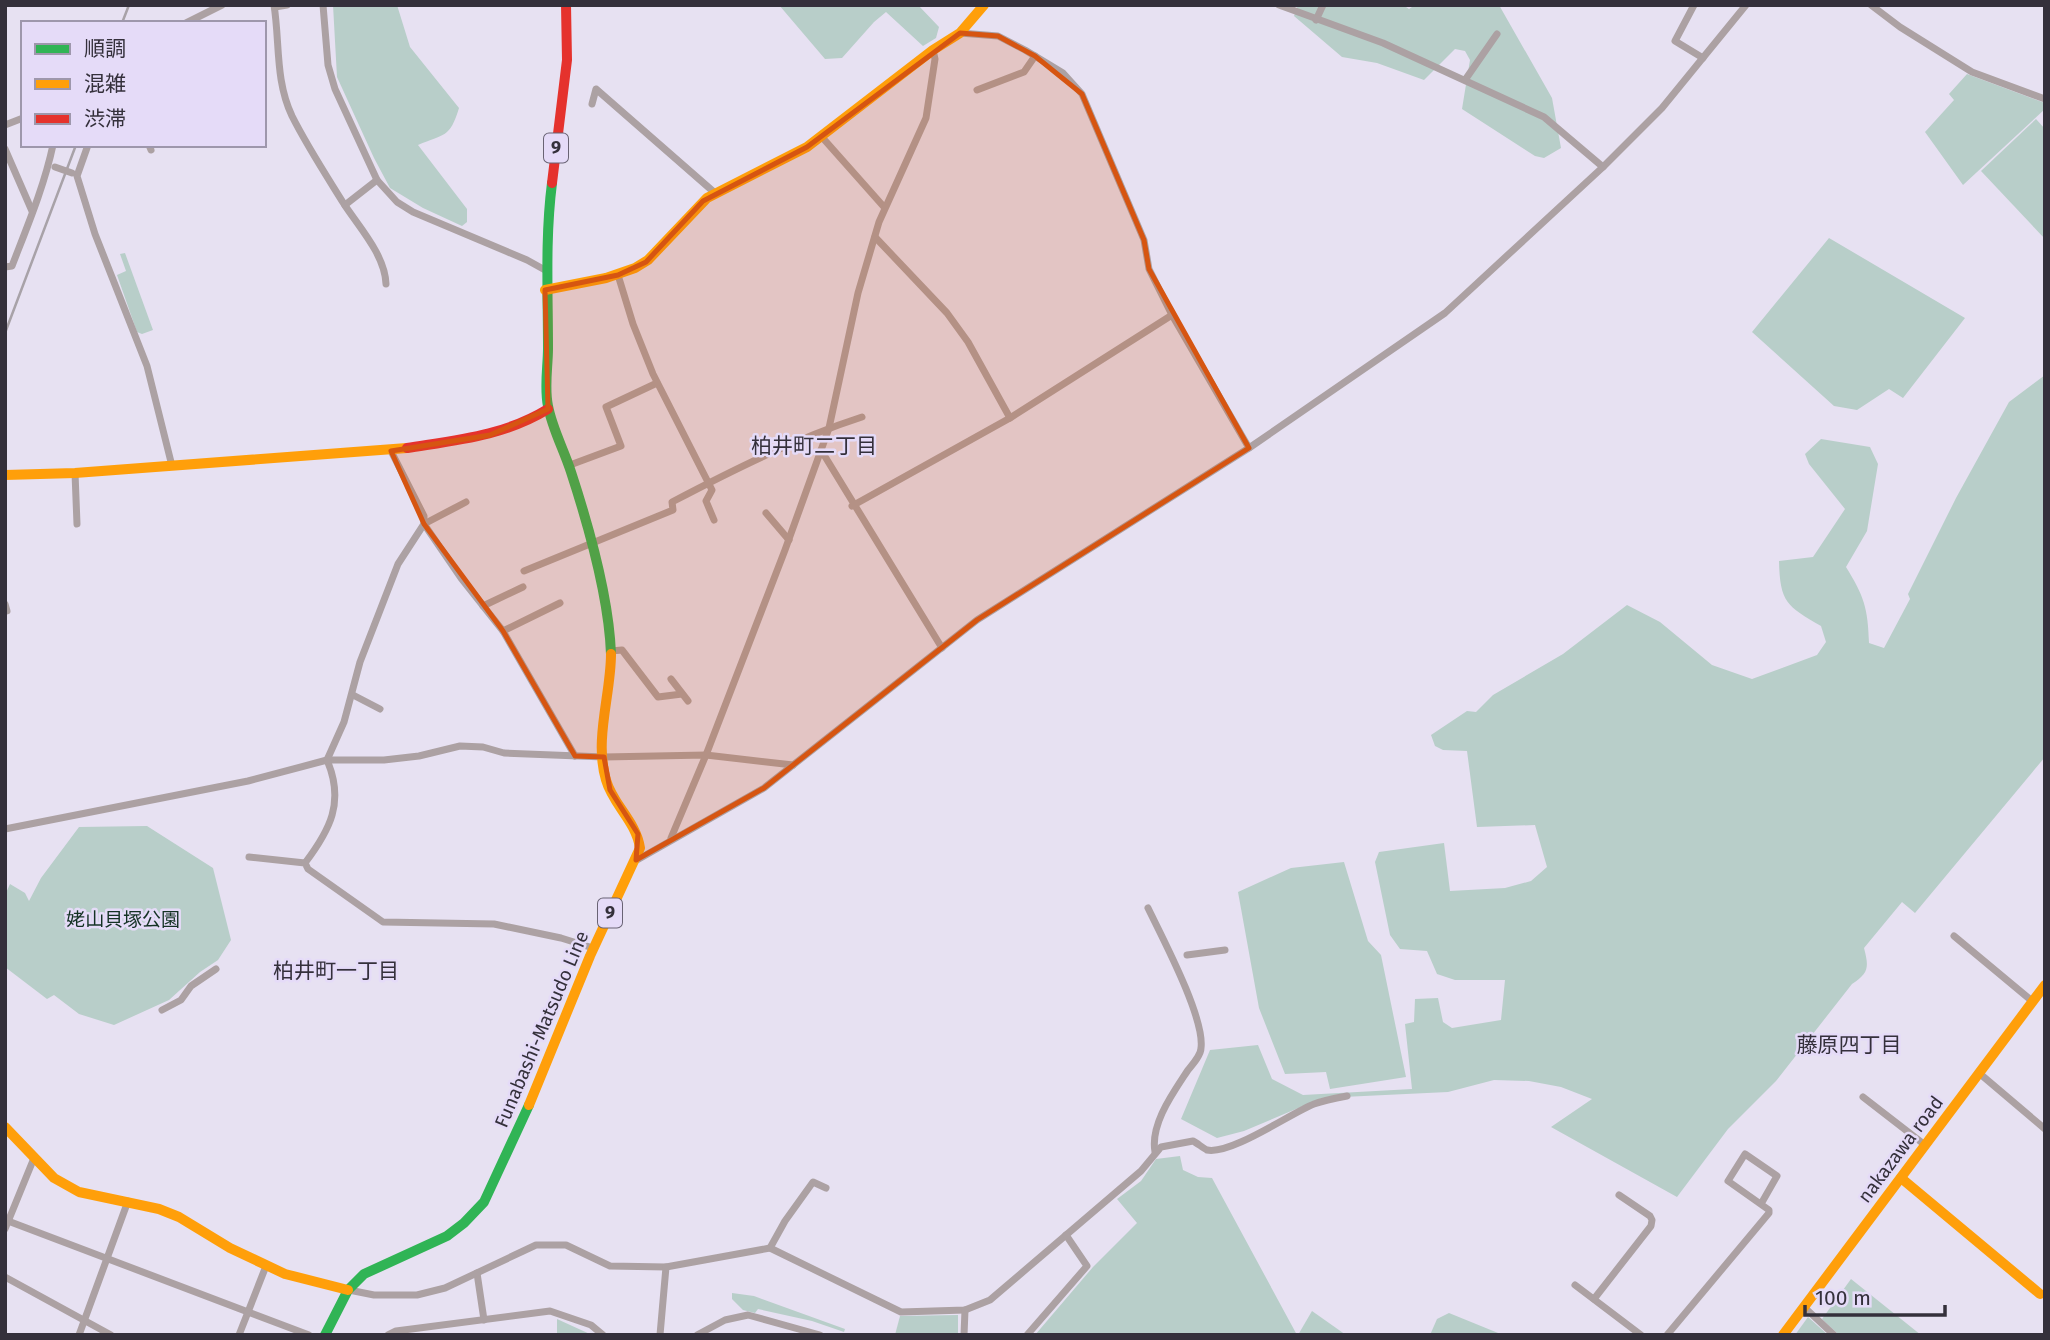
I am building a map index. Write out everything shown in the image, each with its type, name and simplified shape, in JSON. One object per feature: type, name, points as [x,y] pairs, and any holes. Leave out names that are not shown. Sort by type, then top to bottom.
[{"type":"street","points":[[190,21],[222,5]]},
{"type":"street","points":[[287,5],[274,6],[281,88],[292,116],[376,251],[386,276],[386,284]]},
{"type":"street","points":[[323,5],[328,65],[335,89],[377,180],[397,202],[413,212],[545,270]]},
{"type":"street","name":"9","points":[[566,5],[565,66],[545,270],[548,409],[570,465],[592,541],[611,651],[605,776],[610,790],[638,834],[640,848],[636,860]]},
{"type":"street","points":[[545,290],[618,275],[634,269],[659,251],[703,201],[788,159],[821,136],[933,50],[960,33],[984,5]]},
{"type":"street","points":[[1279,5],[1382,43],[1544,117],[1603,167]]},
{"type":"street","points":[[1317,20],[1323,5]]},
{"type":"street","points":[[1693,5],[1675,41],[1703,58]]},
{"type":"street","points":[[636,860],[738,804],[794,765],[977,620],[1249,448],[1445,313],[1603,167],[1662,108],[1746,5]]},
{"type":"street","points":[[1871,5],[1900,27],[1972,72],[2045,99]]},
{"type":"street","points":[[960,33],[998,36],[1063,74],[1082,94],[1144,240],[1149,269],[1172,315],[1249,448]]},
{"type":"street","points":[[1465,80],[1497,34]]},
{"type":"street","points":[[670,839],[706,755],[829,428],[858,293],[884,207],[926,118],[935,59],[933,50]]},
{"type":"street","points":[[977,90],[1024,72],[1035,56]]},
{"type":"street","points":[[592,104],[596,89],[715,193]]},
{"type":"street","points":[[821,136],[884,207]]},
{"type":"street","points":[[5,267],[12,266],[52,166],[53,147]]},
{"type":"street","points":[[87,147],[75,174],[95,234],[148,366],[172,466]]},
{"type":"street","points":[[5,149],[33,211]]},
{"type":"street","points":[[52,166],[75,174]]},
{"type":"street","points":[[345,205],[377,180]]},
{"type":"street","points":[[875,237],[947,313],[968,342],[1010,418]]},
{"type":"street","points":[[618,275],[633,324],[657,383],[712,490],[706,501],[714,520]]},
{"type":"street","points":[[852,506],[1010,418],[1172,315]]},
{"type":"street","points":[[570,465],[621,446],[606,407],[657,383]]},
{"type":"street","points":[[5,475],[75,473],[391,451],[490,435],[530,420],[548,409]]},
{"type":"street","points":[[524,571],[673,510],[672,502],[708,483],[829,428],[862,417]]},
{"type":"street","points":[[821,450],[852,506],[942,648]]},
{"type":"street","points":[[391,451],[424,516],[424,524],[503,631],[575,756]]},
{"type":"street","points":[[75,473],[77,524]]},
{"type":"street","points":[[305,863],[332,824],[332,771],[327,760],[344,722],[360,662],[398,564],[424,524],[467,502]]},
{"type":"street","points":[[766,513],[789,540]]},
{"type":"street","points":[[483,606],[523,587]]},
{"type":"street","points":[[503,631],[560,603]]},
{"type":"street","points":[[5,604],[5,611]]},
{"type":"street","points":[[611,651],[622,650],[658,697],[685,697],[671,678]]},
{"type":"street","points":[[353,695],[380,709]]},
{"type":"street","points":[[5,830],[248,781],[327,760],[384,761],[419,757],[460,746],[483,747],[504,753],[575,756],[706,755],[794,765]]},
{"type":"street","points":[[249,857],[305,863]]},
{"type":"street","name":"Funabashi-Matsudo Line","points":[[325,1335],[348,1290],[364,1274],[447,1236],[484,1202],[542,1076],[593,948],[636,860]]},
{"type":"street","points":[[305,863],[308,869],[383,922],[494,925],[561,938],[593,948]]},
{"type":"street","points":[[1148,908],[1182,980],[1201,1037],[1202,1050],[1171,1097],[1152,1138],[1155,1152]]},
{"type":"street","points":[[1954,936],[2032,1001]]},
{"type":"street","points":[[1187,955],[1225,950]]},
{"type":"street","points":[[162,1010],[181,1000],[191,986],[216,969]]},
{"type":"street","name":"nakazawa road","points":[[1783,1335],[2045,985]]},
{"type":"street","points":[[1979,1073],[2045,1129]]},
{"type":"street","points":[[5,1127],[54,1178],[79,1192],[159,1209],[179,1217],[266,1266],[304,1280],[348,1290],[374,1294],[417,1295],[445,1288],[536,1245],[566,1245],[610,1266],[666,1267],[770,1248],[901,1312],[965,1310],[990,1300],[1141,1171],[1161,1147],[1193,1141],[1207,1150],[1237,1143],[1283,1122],[1313,1104],[1347,1096]]},
{"type":"street","points":[[1863,1097],[1925,1145]]},
{"type":"street","points":[[1667,1335],[1769,1213],[1769,1210],[1728,1181],[1745,1154],[1777,1176],[1761,1204]]},
{"type":"street","points":[[34,1158],[6,1223],[309,1335]]},
{"type":"street","points":[[1901,1178],[2043,1296]]},
{"type":"street","points":[[770,1248],[785,1221],[813,1182],[826,1188]]},
{"type":"street","points":[[1594,1299],[1651,1226],[1650,1216],[1619,1195]]},
{"type":"street","points":[[79,1335],[128,1201]]},
{"type":"street","points":[[1027,1335],[1087,1266],[1066,1235]]},
{"type":"street","points":[[239,1335],[266,1266]]},
{"type":"street","points":[[660,1335],[666,1267]]},
{"type":"street","points":[[477,1273],[484,1320]]},
{"type":"street","points":[[5,1277],[111,1335]]},
{"type":"street","points":[[1575,1285],[1641,1335]]},
{"type":"street","points":[[1804,1307],[1834,1335]]},
{"type":"street","points":[[964,1335],[965,1310]]},
{"type":"street","points":[[388,1335],[396,1331],[550,1311],[591,1325],[603,1335]]},
{"type":"street","points":[[697,1335],[725,1320],[748,1315],[820,1335]]},
{"type":"highlighted area","points":[[960,33],[998,36],[1035,56],[1082,94],[1144,240],[1149,269],[1249,448],[977,620],[764,788],[636,860],[638,834],[610,790],[604,757],[575,756],[503,631],[424,524],[391,451],[490,435],[548,409],[545,290],[618,275],[646,262],[703,201],[807,147]]},
{"type":"green space","points":[[333,5],[397,5],[410,47],[459,108],[445,134],[418,145],[467,209],[467,222],[462,226],[423,208],[390,188],[337,77]]},
{"type":"green space","points":[[779,5],[918,5],[939,27],[936,38],[923,46],[886,12],[842,58],[825,59]]},
{"type":"green space","points":[[1298,5],[1403,5],[1409,9],[1415,5],[1499,5],[1552,98],[1561,148],[1544,158],[1535,156],[1462,109],[1470,60],[1465,51],[1455,49],[1424,80],[1377,63],[1342,57],[1294,16]]},
{"type":"green space","points":[[1967,74],[2045,103],[2045,109],[1963,185],[1925,132],[1954,100],[1949,94]]},
{"type":"green space","points":[[2036,119],[2045,129],[2045,239],[1981,171]]},
{"type":"green space","points":[[1829,238],[1965,318],[1903,398],[1889,389],[1857,410],[1834,406],[1752,332]]},
{"type":"green space","points":[[125,253],[153,330],[142,334],[137,332],[117,275],[126,271],[120,254]]},
{"type":"green space","points":[[2045,375],[2045,757],[1915,913],[1902,902],[1864,948],[1867,960],[1865,973],[1852,984],[1776,1081],[1728,1129],[1677,1197],[1551,1127],[1592,1099],[1561,1087],[1529,1081],[1494,1080],[1448,1092],[1322,1098],[1244,1131],[1217,1138],[1181,1119],[1210,1050],[1258,1045],[1272,1079],[1303,1095],[1412,1089],[1405,1024],[1414,1022],[1415,999],[1438,998],[1443,1022],[1452,1028],[1501,1020],[1505,980],[1455,980],[1437,974],[1427,951],[1400,949],[1390,935],[1375,862],[1379,852],[1444,843],[1450,891],[1505,888],[1531,881],[1547,867],[1535,825],[1477,827],[1467,751],[1443,750],[1435,746],[1431,735],[1467,711],[1476,712],[1493,695],[1563,654],[1627,605],[1660,622],[1712,665],[1752,679],[1817,655],[1826,642],[1821,626],[1788,602],[1781,586],[1779,561],[1813,557],[1845,509],[1809,464],[1805,454],[1821,439],[1870,447],[1878,464],[1867,531],[1846,567],[1864,603],[1869,643],[1884,648],[1910,599],[1908,594],[1956,498],[2009,402]]},
{"type":"green space","name":"姥山貝塚公園","points":[[147,826],[213,868],[231,940],[218,960],[169,1000],[114,1025],[79,1014],[54,995],[47,999],[5,967],[5,895],[10,884],[25,893],[29,901],[41,878],[79,827]]},
{"type":"green space","points":[[1344,862],[1368,941],[1381,955],[1406,1077],[1330,1089],[1326,1072],[1285,1074],[1259,1008],[1238,892],[1291,868]]},
{"type":"green space","points":[[1180,1156],[1183,1170],[1198,1177],[1212,1178],[1297,1335],[1035,1335],[1093,1267],[1137,1223],[1117,1199],[1141,1181],[1156,1159]]},
{"type":"green space","points":[[1851,1279],[1921,1335],[1839,1335],[1822,1319]]},
{"type":"green space","points":[[732,1293],[754,1296],[845,1329],[844,1332],[812,1321],[758,1309],[755,1313],[743,1310],[732,1299]]},
{"type":"green space","points":[[1312,1311],[1346,1335],[1298,1335]]},
{"type":"green space","points":[[1449,1313],[1503,1335],[1430,1335],[1437,1319]]},
{"type":"green space","points":[[958,1315],[958,1335],[895,1335],[900,1316]]},
{"type":"green space","points":[[1808,1317],[1828,1335],[1795,1335]]},
{"type":"green space","points":[[557,1319],[592,1335],[557,1335]]},
{"type":"railway","points":[[123,21],[129,5]]},
{"type":"railway","points":[[5,333],[75,147]]},
{"type":"traffic: fast","points":[[552,183],[548,245],[547,399],[552,422],[578,492],[591,538],[606,610],[611,654]]},
{"type":"traffic: fast","points":[[325,1335],[348,1290],[364,1274],[447,1236],[484,1202],[529,1105]]},
{"type":"traffic: slow","points":[[545,290],[606,278],[635,268],[648,260],[707,198],[807,147],[933,50],[960,33],[984,5]]},
{"type":"traffic: slow","points":[[5,475],[75,473],[407,448]]},
{"type":"traffic: slow","points":[[529,1105],[590,956],[640,848],[634,830],[609,789],[603,765],[602,733],[611,654]]},
{"type":"traffic: slow","points":[[1783,1335],[2045,985]]},
{"type":"traffic: slow","points":[[5,1127],[54,1178],[79,1192],[159,1209],[179,1217],[230,1248],[285,1274],[348,1290]]},
{"type":"traffic: slow","points":[[1901,1178],[2040,1294]]},
{"type":"traffic: jam","points":[[552,183],[567,60],[566,5]]},
{"type":"traffic: jam","points":[[407,448],[497,431],[548,409]]},
{"type":"district","name":"柏井町二丁目","points":[[814,446]]},
{"type":"district","name":"柏井町一丁目","points":[[336,971]]},
{"type":"district","name":"藤原四丁目","points":[[1849,1045]]}]
